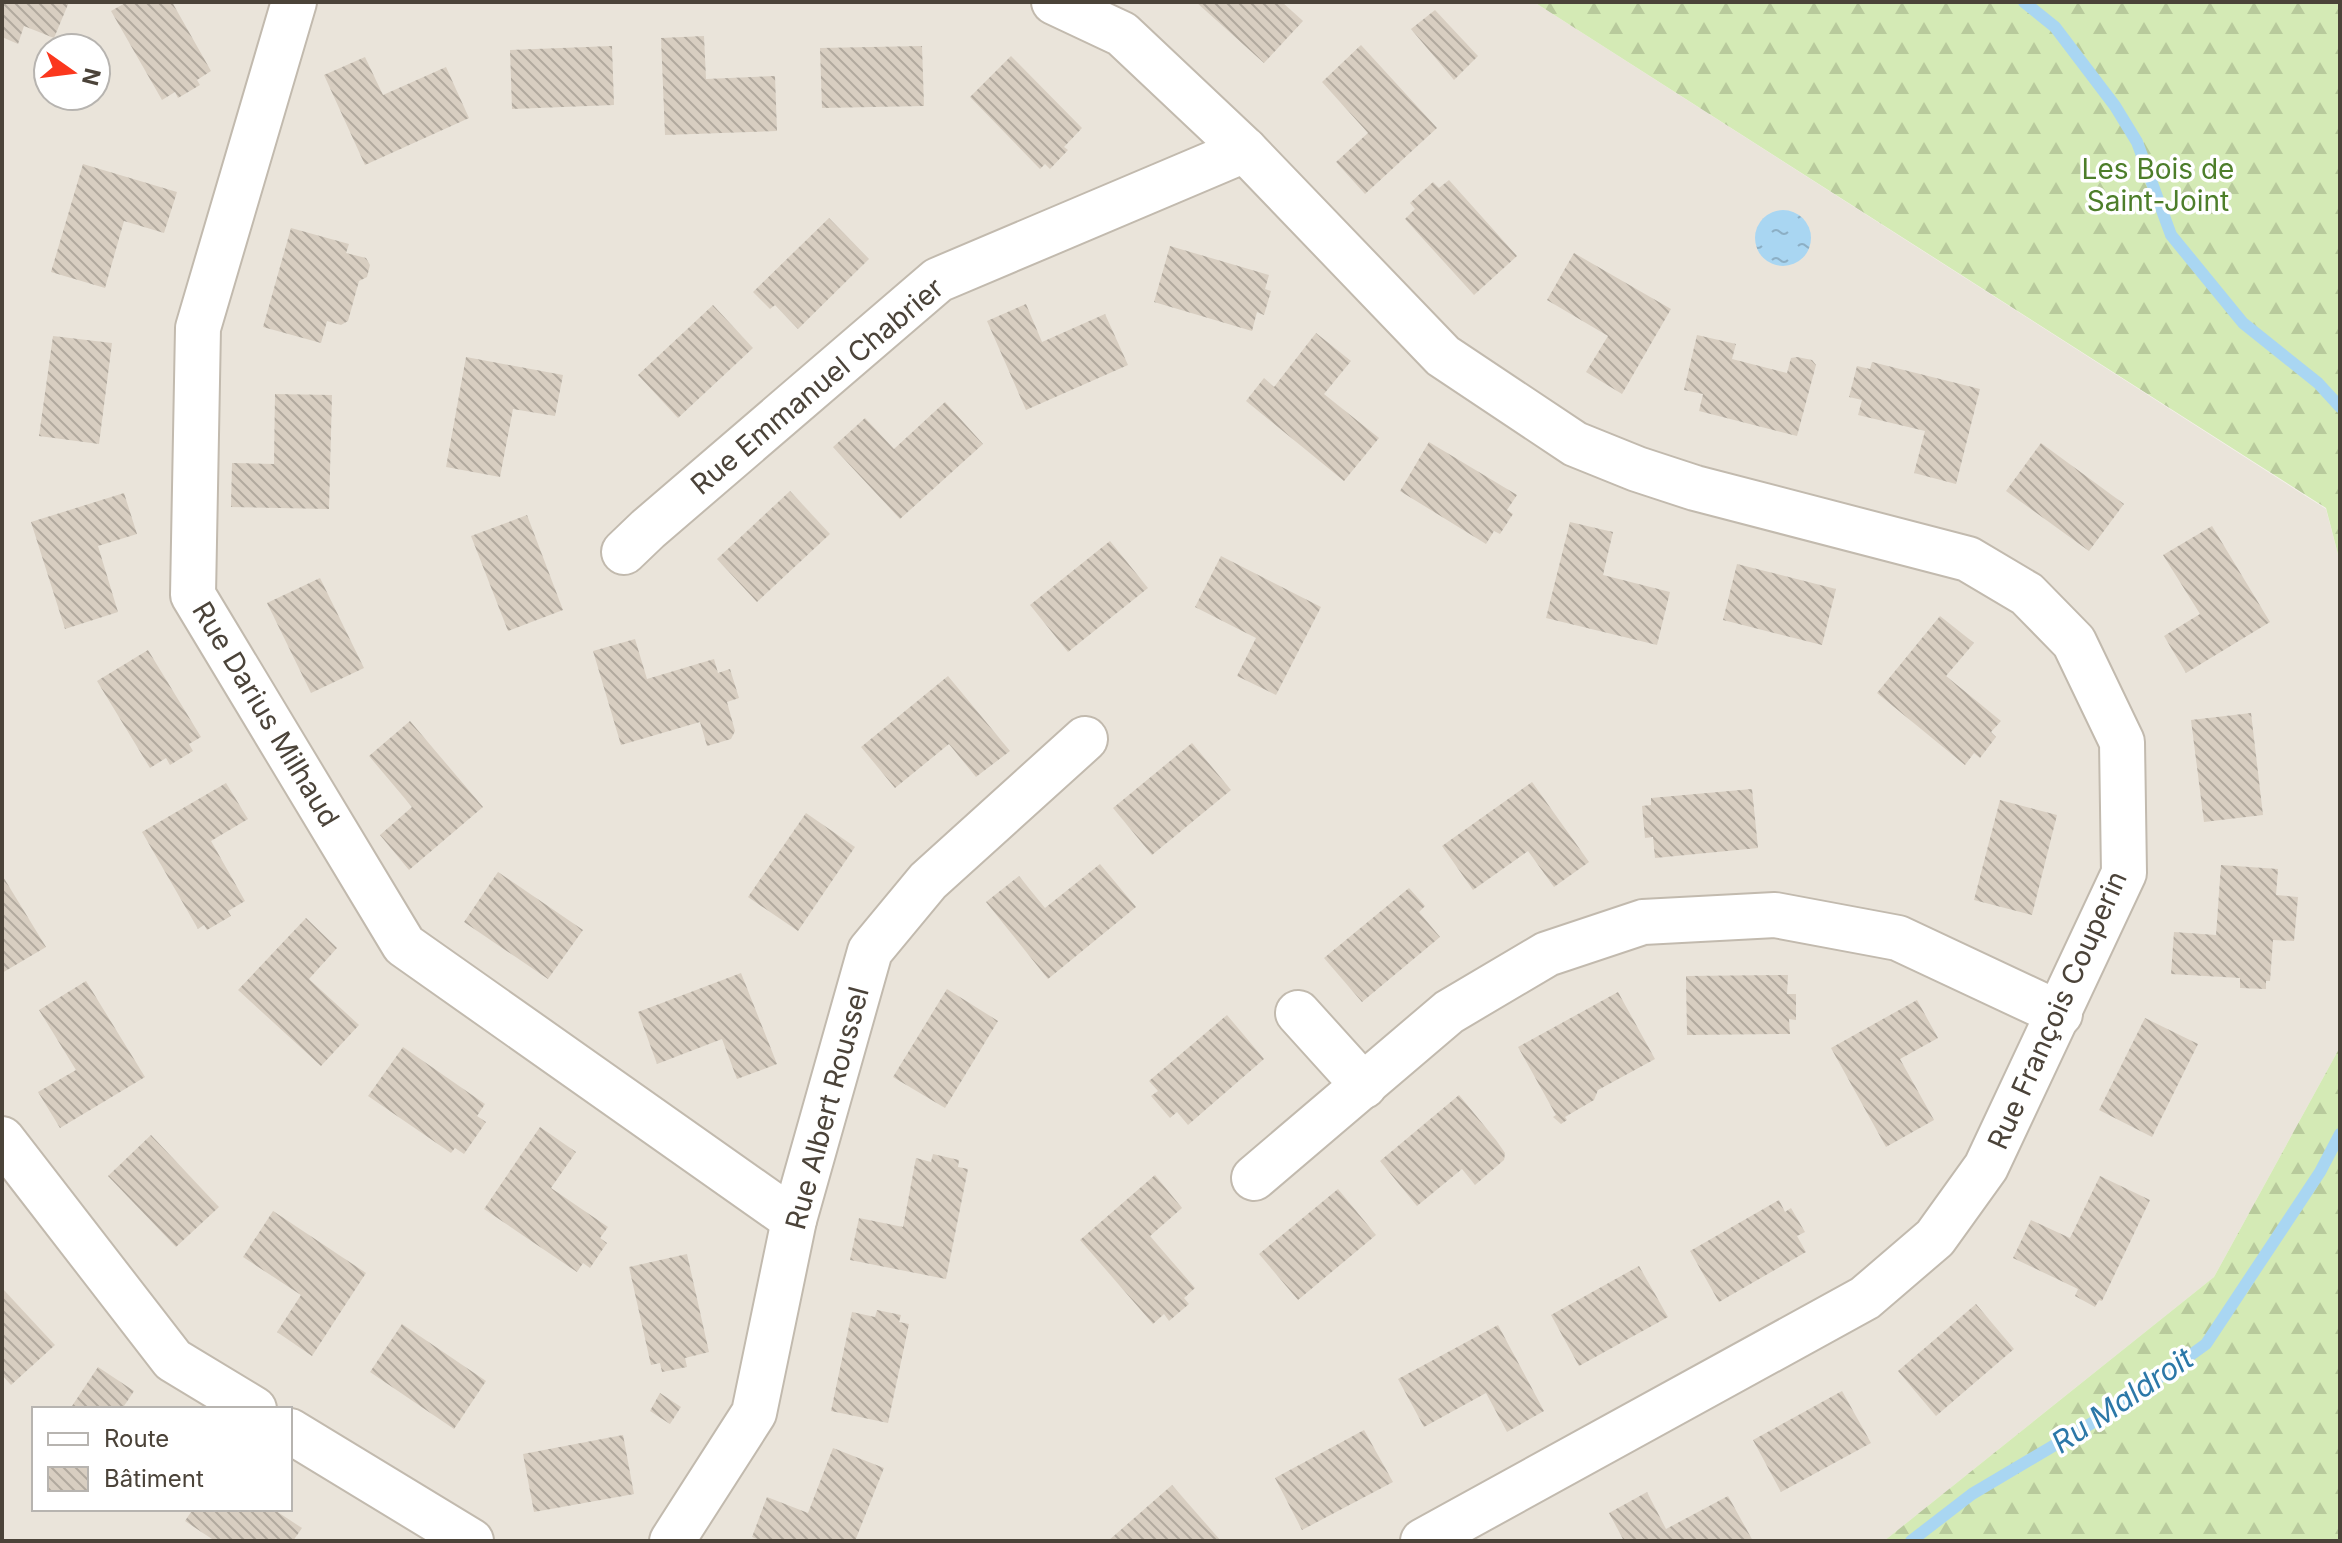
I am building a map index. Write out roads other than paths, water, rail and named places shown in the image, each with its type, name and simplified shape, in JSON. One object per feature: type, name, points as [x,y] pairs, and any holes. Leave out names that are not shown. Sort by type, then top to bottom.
[{"type":"street","name":"Rue Darius Milhaud","points":[[294,2],[198,328],[193,595],[404,945],[794,1220]]},
{"type":"street","name":"Rue François Couperin","points":[[1054,2],[1122,34],[1245,150],[1443,356],[1575,444],[1637,469],[1695,488],[1968,559],[2027,594],[2074,642],[2122,742],[2124,873],[1986,1167],[1935,1238],[1865,1298],[1423,1541]]},
{"type":"street","name":"Rue Emmanuel Chabrier","points":[[624,552],[938,280],[1245,150]]},
{"type":"street","name":"Rue Albert Roussel","points":[[672,1541],[754,1413],[794,1220],[870,951],[928,881],[1085,739]]},
{"type":"street","points":[[1254,1178],[1449,1012],[1547,954],[1643,922],[1775,915],[1898,938],[2060,1014]]},
{"type":"street","points":[[1298,1013],[1364,1086]]},
{"type":"street","points":[[2,1139],[173,1360],[251,1407]]},
{"type":"street","points":[[292,1432],[471,1541]]},
{"type":"water","points":[[1783,210],[1803,218],[1811,238],[1803,258],[1783,266],[1763,258],[1755,238],[1763,218]]},
{"type":"waterway","name":"Ru Maldroit","points":[[2024,2],[2055,27],[2115,106],[2137,142],[2171,235],[2243,323],[2318,383],[2340,407]]},
{"type":"waterway","name":"Ru Maldroit","points":[[1911,1541],[1972,1494],[2119,1407],[2206,1344],[2320,1172],[2340,1134]]},
{"type":"park label","name":"Les Bois de Saint-Joint","points":[[2158,185]]}]
